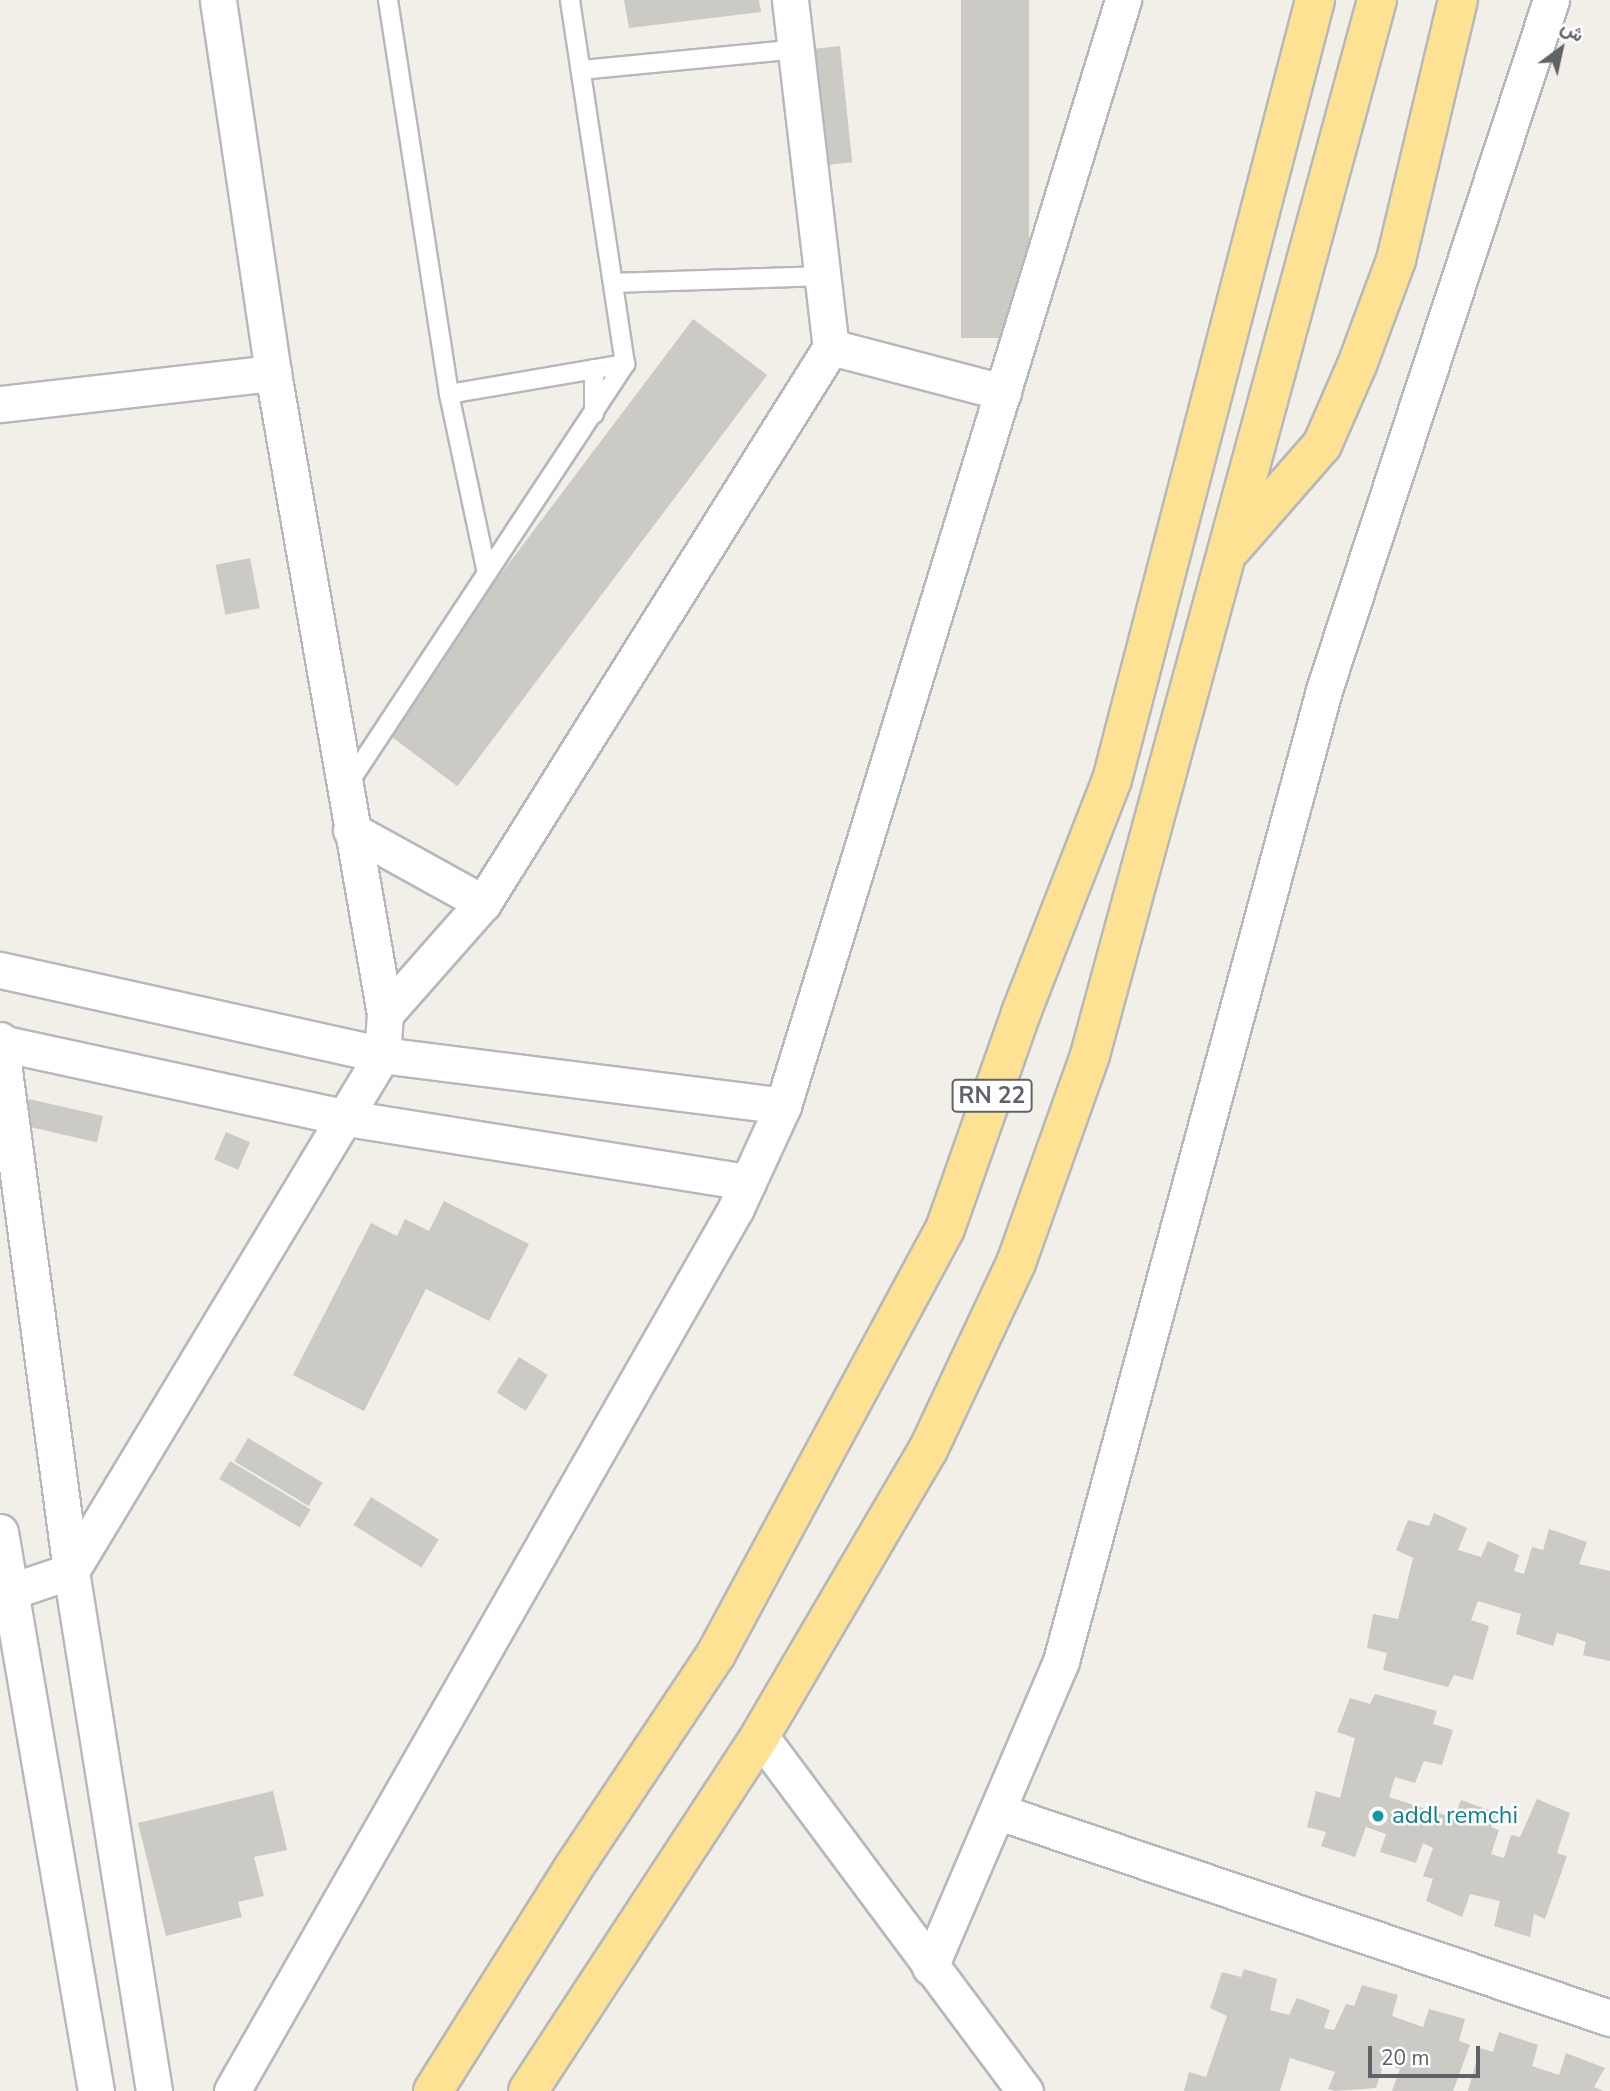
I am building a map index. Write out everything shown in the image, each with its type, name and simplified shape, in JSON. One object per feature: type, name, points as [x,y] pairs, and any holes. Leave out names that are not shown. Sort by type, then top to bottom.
[{"type":"highway","points":[[1290,96],[1302,0]]},
{"type":"highway","name":"RN 22","points":[[433,2091],[572,1870],[716,1654],[945,1229],[1021,1013],[1112,780],[1315,0]]},
{"type":"highway","name":"RN 22","points":[[528,2091],[760,1737],[928,1450],[1016,1262],[1090,1055],[1377,0]]},
{"type":"highway","points":[[1226,554],[1322,445],[1357,365],[1396,260],[1458,0]]},
{"type":"street","points":[[5,1594],[71,1572],[347,1118],[382,1055],[384,1014],[274,373],[218,0]]},
{"type":"street","points":[[384,1014],[484,903],[831,346],[799,48],[790,0]]},
{"type":"street","points":[[232,2091],[748,1182],[783,1106],[1123,0]]},
{"type":"street","points":[[930,1967],[999,1812],[1061,1661],[1324,691],[1551,0]]},
{"type":"street","points":[[831,346],[1003,391]]},
{"type":"street","points":[[0,404],[274,373]]},
{"type":"street","points":[[351,830],[484,903]]},
{"type":"street","points":[[0,970],[382,1055],[783,1106]]},
{"type":"street","points":[[154,2091],[71,1572],[0,1042],[347,1118],[748,1182]]},
{"type":"street","points":[[0,1532],[5,1594],[96,2091]]},
{"type":"street","points":[[760,1737],[1025,2091]]},
{"type":"street","points":[[999,1812],[1610,2018]]},
{"type":"lane","points":[[388,0],[449,394],[487,573]]},
{"type":"lane","points":[[344,791],[625,364],[570,0]]},
{"type":"lane","points":[[581,69],[799,48]]},
{"type":"lane","points":[[613,283],[824,275]]},
{"type":"lane","points":[[449,394],[625,364]]},
{"type":"lane","points":[[594,369],[594,414]]},
{"type":"building","points":[[624,0],[759,0],[761,12],[629,28]]},
{"type":"building","points":[[961,0],[1029,0],[1029,338],[961,338]]},
{"type":"building","points":[[840,46],[852,162],[824,165],[812,49]]},
{"type":"building","points":[[693,319],[767,375],[457,786],[383,730]]},
{"type":"building","points":[[250,558],[260,608],[225,615],[216,565]]},
{"type":"building","points":[[29,1099],[103,1116],[97,1142],[23,1125]]},
{"type":"building","points":[[226,1132],[250,1142],[238,1170],[214,1160]]},
{"type":"building","points":[[444,1201],[529,1244],[489,1321],[426,1289],[364,1411],[293,1375],[371,1223],[397,1236],[405,1219],[429,1231]]},
{"type":"building","points":[[519,1357],[548,1375],[526,1411],[497,1393]]},
{"type":"building","points":[[248,1438],[323,1483],[309,1506],[234,1461]]},
{"type":"building","points":[[230,1461],[311,1509],[300,1527],[219,1479]]},
{"type":"building","points":[[371,1497],[439,1539],[421,1567],[354,1525]]},
{"type":"building","points":[[1434,1513],[1467,1528],[1458,1550],[1481,1557],[1488,1541],[1519,1555],[1514,1571],[1524,1574],[1532,1547],[1543,1550],[1549,1529],[1587,1542],[1579,1564],[1610,1571],[1610,1661],[1583,1655],[1586,1642],[1572,1637],[1557,1633],[1553,1646],[1516,1634],[1521,1614],[1478,1601],[1471,1620],[1489,1626],[1473,1680],[1454,1675],[1448,1687],[1383,1670],[1387,1653],[1367,1648],[1373,1614],[1398,1619],[1413,1558],[1396,1550],[1408,1520],[1429,1526]]},
{"type":"building","name":"addl remchi","points":[[1375,1694],[1437,1711],[1433,1724],[1453,1730],[1442,1765],[1424,1761],[1415,1783],[1395,1777],[1389,1797],[1454,1818],[1461,1800],[1497,1813],[1491,1827],[1499,1830],[1491,1854],[1504,1858],[1511,1835],[1520,1837],[1537,1799],[1570,1813],[1557,1853],[1567,1856],[1545,1919],[1534,1914],[1530,1937],[1494,1926],[1500,1901],[1470,1894],[1462,1917],[1426,1901],[1433,1879],[1423,1876],[1433,1848],[1423,1843],[1416,1863],[1380,1852],[1386,1834],[1366,1827],[1355,1857],[1321,1846],[1326,1832],[1307,1827],[1316,1791],[1340,1798],[1355,1738],[1337,1732],[1350,1698],[1370,1704]]},
{"type":"building","points":[[273,1791],[287,1850],[254,1857],[264,1896],[238,1902],[242,1917],[166,1936],[138,1823]]},
{"type":"building","points":[[1244,1969],[1277,1979],[1270,2010],[1289,2015],[1297,1998],[1330,2010],[1324,2028],[1334,2030],[1346,2004],[1354,2006],[1362,1985],[1398,1995],[1392,2016],[1423,2027],[1429,2009],[1465,2019],[1459,2041],[1470,2045],[1453,2091],[1392,2091],[1400,2069],[1384,2064],[1376,2088],[1335,2091],[1328,2089],[1335,2072],[1290,2058],[1280,2091],[1184,2091],[1189,2072],[1206,2077],[1227,2016],[1210,2008],[1222,1972],[1241,1977]]},
{"type":"building","points":[[1499,2032],[1538,2045],[1532,2066],[1559,2075],[1566,2053],[1605,2068],[1594,2087],[1603,2091],[1468,2091],[1480,2048],[1493,2052]]},
{"type":"place","name":"addl remchi","points":[[1378,1816]]}]
